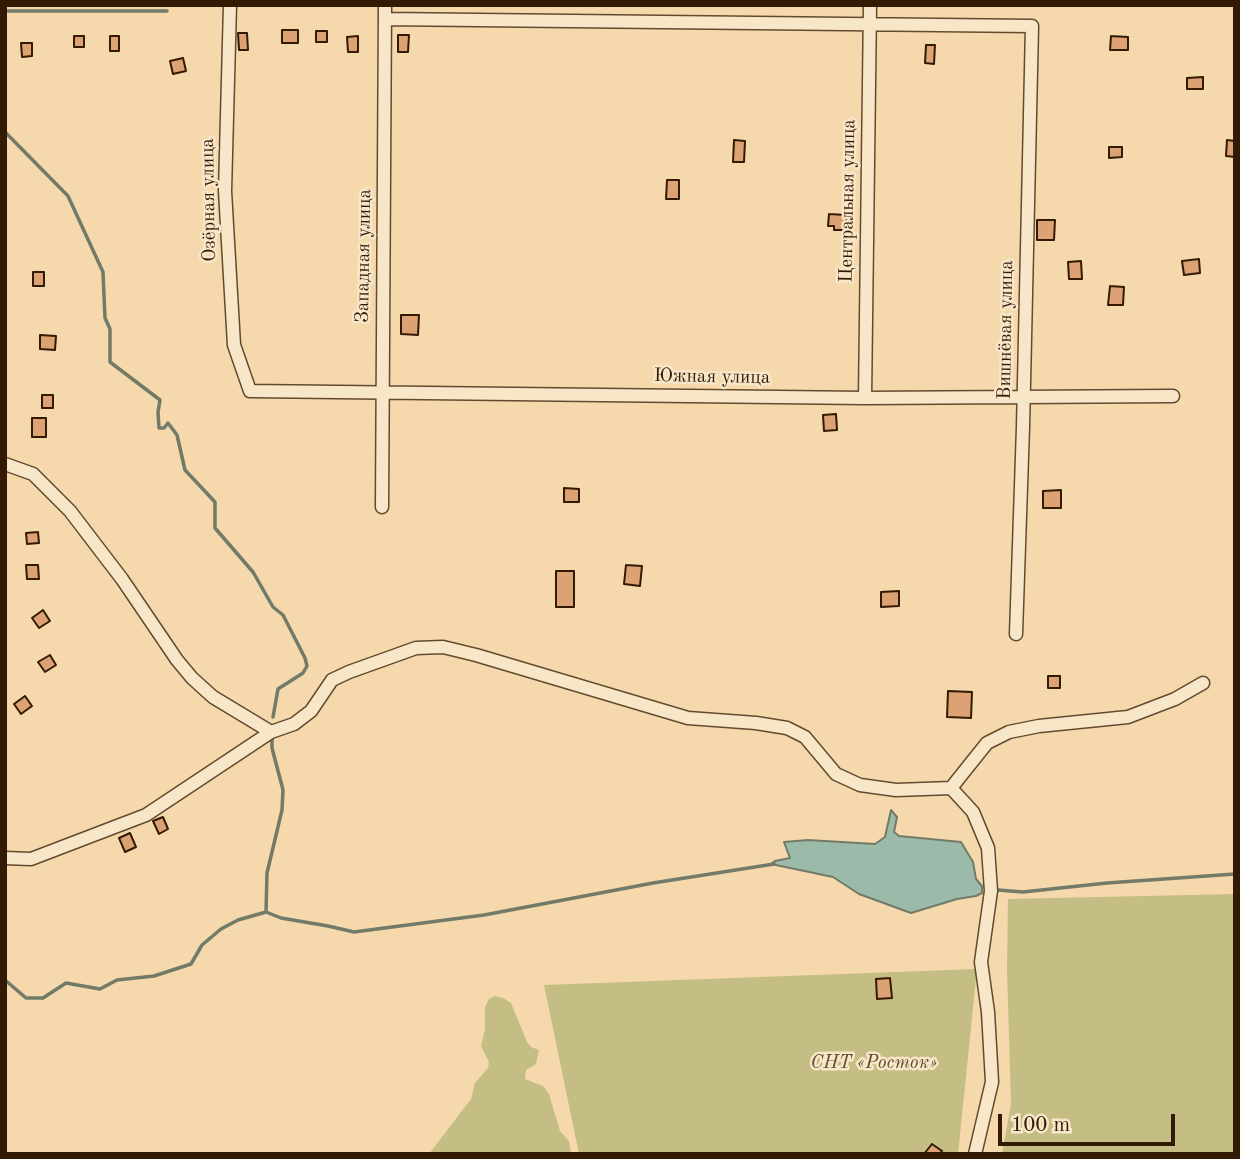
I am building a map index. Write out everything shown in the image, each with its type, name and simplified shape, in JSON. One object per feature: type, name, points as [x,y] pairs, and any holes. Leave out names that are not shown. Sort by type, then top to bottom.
[{"type":"street","name":"Озёрная улица","points":[[230,5],[225,191],[234,345],[250,391]]},
{"type":"street","name":"Западная улица","points":[[382,507],[385,5]]},
{"type":"street","name":"Центральная улица","points":[[865,398],[870,5]]},
{"type":"street","points":[[385,19],[869,24]]},
{"type":"street","name":"Вишнёвая улица","points":[[869,24],[1032,26],[1016,634]]},
{"type":"street","name":"Южная улица","points":[[250,391],[865,398],[1173,396]]},
{"type":"street","points":[[5,464],[33,474],[69,511],[122,579],[192,678],[213,697],[271,732]]},
{"type":"street","points":[[5,858],[31,859],[146,815],[271,732],[294,723],[311,711],[332,680],[416,649],[443,647],[688,718],[787,728],[805,737],[836,774],[860,785],[897,789],[951,788],[973,812],[988,848],[990,891],[981,962],[988,1012],[992,1082],[975,1154]]},
{"type":"street","points":[[951,788],[987,743],[1009,732],[1039,726],[1128,717],[1175,699],[1203,683]]},
{"type":"green space","points":[[1235,894],[1235,1154],[1002,1154],[1011,1104],[1008,899]]},
{"type":"green space","name":"СНТ «Росток»","points":[[977,969],[958,1154],[579,1154],[544,985]]},
{"type":"green space","points":[[495,996],[511,1003],[527,1042],[539,1050],[536,1064],[526,1070],[525,1079],[543,1086],[549,1094],[560,1131],[569,1141],[571,1154],[429,1154],[471,1099],[475,1083],[488,1068],[489,1062],[481,1046],[485,1029],[485,1007],[489,999]]},
{"type":"shaded area","points":[[891,810],[897,817],[894,832],[899,836],[961,842],[973,862],[982,893],[911,913],[859,894],[833,877],[771,864],[790,858],[784,842],[808,840],[875,844],[885,837]]},
{"type":"building","points":[[282,30],[298,30],[298,43],[282,43]]},
{"type":"building","points":[[316,31],[327,31],[327,42],[316,42]]},
{"type":"building","points":[[238,33],[247,33],[248,50],[239,50]]},
{"type":"building","points":[[398,35],[409,35],[408,52],[398,52]]},
{"type":"building","points":[[74,36],[84,36],[84,47],[74,47]]},
{"type":"building","points":[[110,36],[119,36],[119,51],[110,51]]},
{"type":"building","points":[[358,36],[358,52],[348,52],[347,37]]},
{"type":"building","points":[[1111,36],[1128,37],[1128,50],[1110,50]]},
{"type":"building","points":[[21,43],[32,43],[32,56],[22,57]]},
{"type":"building","points":[[926,45],[935,45],[934,64],[925,63]]},
{"type":"building","points":[[183,58],[186,71],[173,74],[170,61]]},
{"type":"building","points":[[1203,77],[1203,89],[1187,89],[1187,78]]},
{"type":"building","points":[[734,140],[745,141],[744,162],[733,162]]},
{"type":"building","points":[[1227,140],[1235,141],[1235,157],[1226,156]]},
{"type":"building","points":[[1109,147],[1122,147],[1122,157],[1109,158]]},
{"type":"building","points":[[667,180],[679,180],[679,199],[666,199]]},
{"type":"building","points":[[829,214],[846,215],[846,230],[834,230],[834,226],[828,226]]},
{"type":"building","points":[[1037,220],[1055,220],[1054,240],[1037,240]]},
{"type":"building","points":[[1199,259],[1200,273],[1184,275],[1182,261]]},
{"type":"building","points":[[1081,261],[1082,279],[1069,279],[1068,262]]},
{"type":"building","points":[[33,272],[44,272],[44,286],[33,286]]},
{"type":"building","points":[[1110,286],[1124,287],[1123,305],[1108,305]]},
{"type":"building","points":[[401,315],[419,315],[418,335],[401,334]]},
{"type":"building","points":[[40,335],[56,336],[55,350],[40,349]]},
{"type":"building","points":[[42,395],[53,395],[53,408],[42,408]]},
{"type":"building","points":[[836,414],[837,430],[824,431],[823,415]]},
{"type":"building","points":[[32,418],[46,418],[46,437],[32,437]]},
{"type":"building","points":[[564,488],[579,489],[579,502],[564,502]]},
{"type":"building","points":[[1061,490],[1061,508],[1043,508],[1043,491]]},
{"type":"building","points":[[38,532],[39,543],[27,544],[26,533]]},
{"type":"building","points":[[26,565],[38,565],[39,579],[27,579]]},
{"type":"building","points":[[626,565],[642,566],[640,586],[624,584]]},
{"type":"building","points":[[556,571],[574,571],[574,607],[556,607]]},
{"type":"building","points":[[899,591],[899,606],[881,607],[881,592]]},
{"type":"building","points":[[43,610],[50,621],[39,628],[32,618]]},
{"type":"building","points":[[50,655],[56,665],[45,672],[38,662]]},
{"type":"building","points":[[1048,676],[1060,676],[1060,688],[1048,688]]},
{"type":"building","points":[[948,691],[972,692],[971,718],[947,717]]},
{"type":"building","points":[[25,696],[32,706],[21,714],[14,704]]},
{"type":"building","points":[[163,817],[168,829],[159,834],[153,821]]},
{"type":"building","points":[[130,833],[136,847],[125,852],[119,838]]},
{"type":"building","points":[[890,978],[892,998],[877,999],[876,979]]},
{"type":"building","points":[[932,1144],[942,1151],[940,1154],[924,1154]]},
{"type":"waterway","points":[[8,11],[167,11]]},
{"type":"waterway","points":[[5,132],[68,196],[103,272],[105,318],[110,329],[110,362],[160,400],[159,428],[164,428],[168,423],[177,435],[185,470],[215,502],[215,528],[253,572],[273,607],[283,615],[305,658],[307,666],[303,673],[278,689],[273,717]]},
{"type":"waterway","points":[[266,912],[267,873],[282,810],[283,790],[272,748],[272,736]]},
{"type":"waterway","points":[[5,980],[26,998],[43,998],[66,983],[100,989],[117,980],[154,976],[191,964],[202,945],[221,929],[238,920],[266,912],[281,918],[354,932],[484,915],[653,883],[774,864]]},
{"type":"waterway","points":[[998,890],[1023,892],[1235,874]]}]
